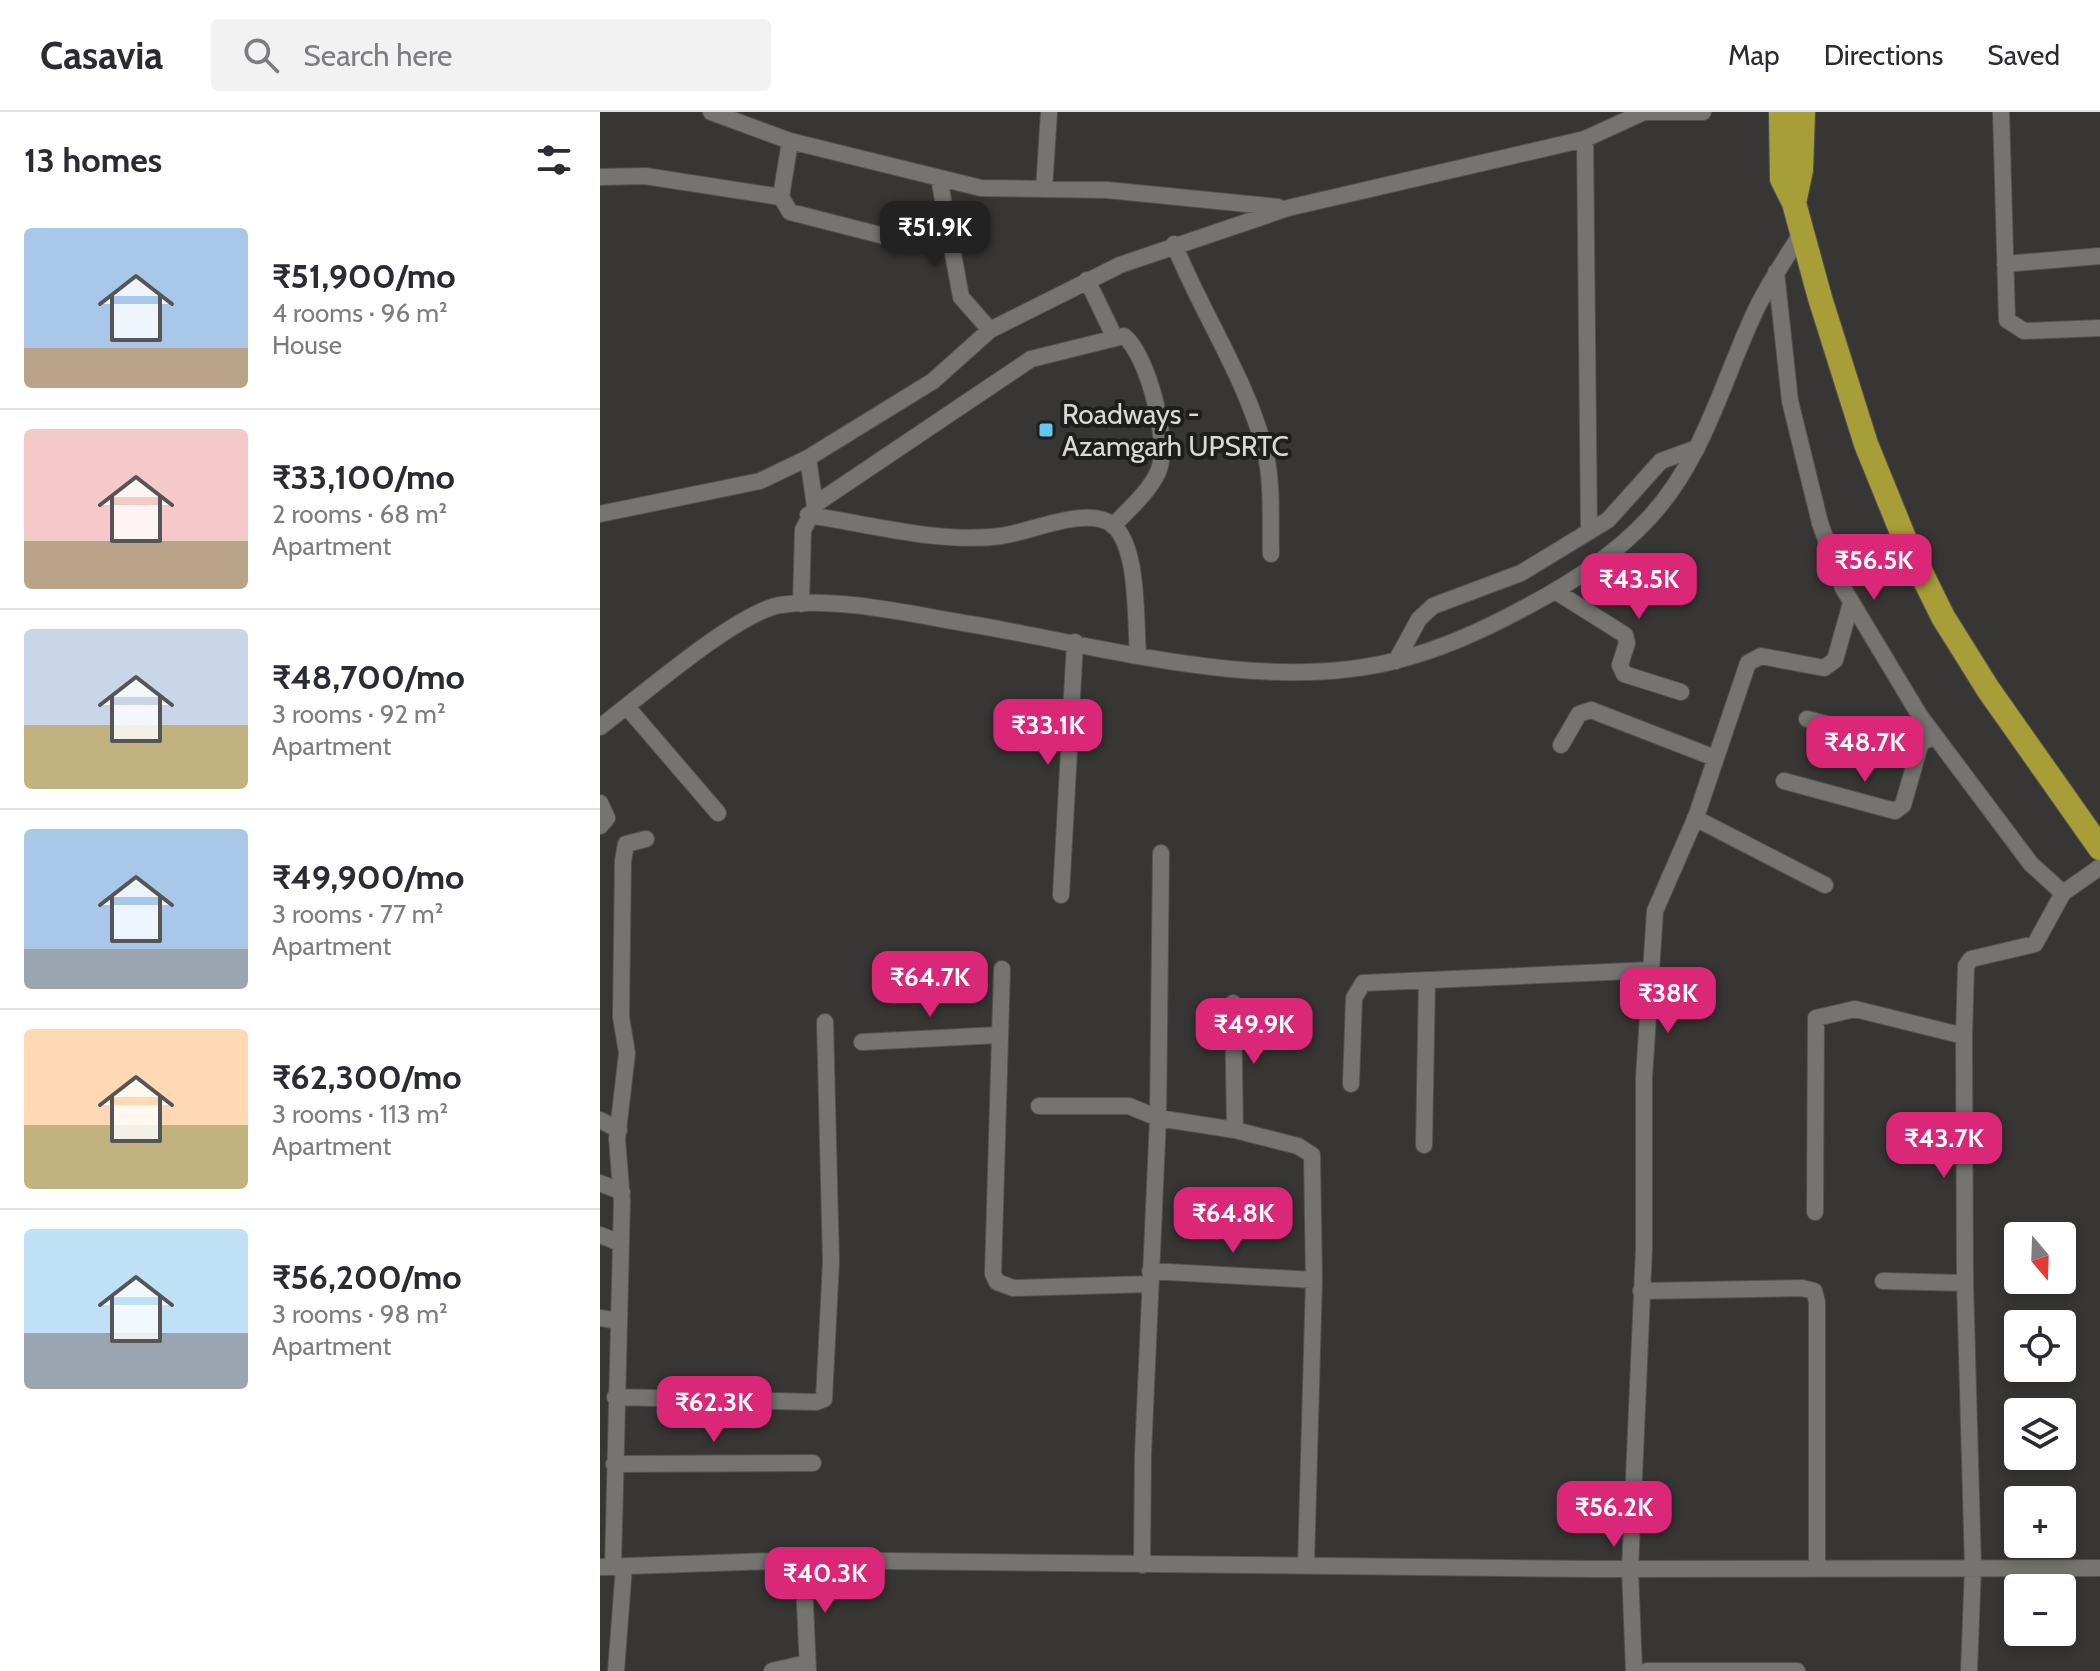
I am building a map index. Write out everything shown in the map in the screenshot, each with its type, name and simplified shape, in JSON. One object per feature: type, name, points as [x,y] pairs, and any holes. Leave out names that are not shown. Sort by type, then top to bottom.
[{"type":"highway","points":[[1781,112],[1780,166],[1794,203],[1866,444],[1905,540],[1943,617],[1988,689],[2100,848]]},
{"type":"highway","points":[[1794,203],[1799,187],[1803,112]]},
{"type":"street","points":[[711,112],[790,141],[981,188],[1107,190],[1288,208]]},
{"type":"street","points":[[1044,189],[1049,112]]},
{"type":"street","points":[[600,514],[760,481],[808,458],[933,381],[990,330],[1087,280],[1174,244],[1288,208],[1585,139],[1644,112],[1703,112]]},
{"type":"street","points":[[2001,112],[2007,320],[2016,329],[2100,328]]},
{"type":"street","points":[[1585,139],[1589,531]]},
{"type":"street","points":[[781,197],[790,141]]},
{"type":"street","points":[[600,177],[645,176],[781,197],[795,216],[896,239]]},
{"type":"street","points":[[939,178],[961,297],[990,330]]},
{"type":"street","points":[[600,727],[747,618],[772,607],[801,604],[888,611],[1247,671],[1302,672],[1396,661],[1500,621],[1596,564],[1647,521],[1686,471],[1754,313],[1801,234]]},
{"type":"street","points":[[1174,244],[1193,292],[1223,341],[1264,448],[1271,554]]},
{"type":"street","points":[[2005,264],[2100,256]]},
{"type":"street","points":[[1776,272],[1790,401],[1826,544],[1851,603],[1929,740],[2031,864],[2063,893]]},
{"type":"street","points":[[1087,280],[1114,336]]},
{"type":"street","points":[[811,510],[1031,359],[1114,336],[1124,336],[1132,342],[1140,357],[1156,406],[1162,451],[1154,479],[1113,526]]},
{"type":"street","points":[[1396,661],[1419,619],[1433,606],[1521,573],[1608,520],[1661,461],[1697,448]]},
{"type":"street","points":[[801,604],[801,544],[811,510],[808,458]]},
{"type":"street","points":[[811,510],[961,537],[1003,536],[1087,516],[1101,518],[1113,526],[1130,553],[1138,653]]},
{"type":"street","points":[[1555,591],[1625,635],[1627,643],[1620,665],[1624,674],[1681,692]]},
{"type":"street","points":[[1634,1671],[1630,1569],[1641,1291],[1644,1077],[1653,924],[1659,895],[1695,818],[1748,663],[1761,656],[1824,668],[1831,666],[1851,603]]},
{"type":"street","points":[[1061,895],[1075,642]]},
{"type":"street","points":[[627,707],[718,813]]},
{"type":"street","points":[[1561,745],[1579,714],[1591,710],[1715,758]]},
{"type":"street","points":[[1807,719],[1898,742],[1929,740]]},
{"type":"street","points":[[1784,781],[1895,811],[1903,805],[1929,740]]},
{"type":"street","points":[[600,803],[607,818],[600,826]]},
{"type":"street","points":[[1695,818],[1825,885]]},
{"type":"street","points":[[616,1671],[612,1567],[614,1464],[607,1434],[615,1397],[608,1368],[618,1321],[622,1192],[619,1130],[627,1053],[621,1017],[623,861],[626,844],[646,839]]},
{"type":"street","points":[[1142,1565],[1158,1118],[1161,853]]},
{"type":"street","points":[[1969,1671],[1973,1567],[1965,1283],[1966,966],[1977,955],[2020,950],[2035,944],[2063,893],[2100,867]]},
{"type":"street","points":[[1002,969],[991,1265],[997,1282],[1013,1288],[1150,1278],[1314,1280]]},
{"type":"street","points":[[1351,1084],[1357,988],[1370,981],[1652,970]]},
{"type":"street","points":[[1424,1145],[1427,980]]},
{"type":"street","points":[[1233,1003],[1235,1130]]},
{"type":"street","points":[[1815,1212],[1816,1018],[1855,1009],[1964,1036]]},
{"type":"street","points":[[615,1397],[816,1402],[825,1396],[831,1262],[825,1022]]},
{"type":"street","points":[[862,1042],[999,1035]]},
{"type":"street","points":[[1039,1106],[1122,1105],[1158,1118],[1235,1130],[1298,1146],[1312,1155],[1314,1280],[1306,1564]]},
{"type":"street","points":[[600,1120],[619,1130]]},
{"type":"street","points":[[600,1183],[622,1192]]},
{"type":"street","points":[[600,1235],[620,1243]]},
{"type":"street","points":[[1883,1281],[1965,1283]]},
{"type":"street","points":[[1641,1291],[1802,1288],[1814,1291],[1817,1302],[1817,1567]]},
{"type":"street","points":[[600,1318],[618,1321]]},
{"type":"street","points":[[614,1464],[813,1463]]},
{"type":"street","points":[[772,1671],[808,1667],[803,1560]]},
{"type":"street","points":[[612,1567],[803,1560],[1630,1569],[2100,1568]]},
{"type":"street","points":[[1647,1671],[1797,1671]]},
{"type":"place","name":"Roadways - Azamgarh UPSRTC","points":[[1046,430]]}]
